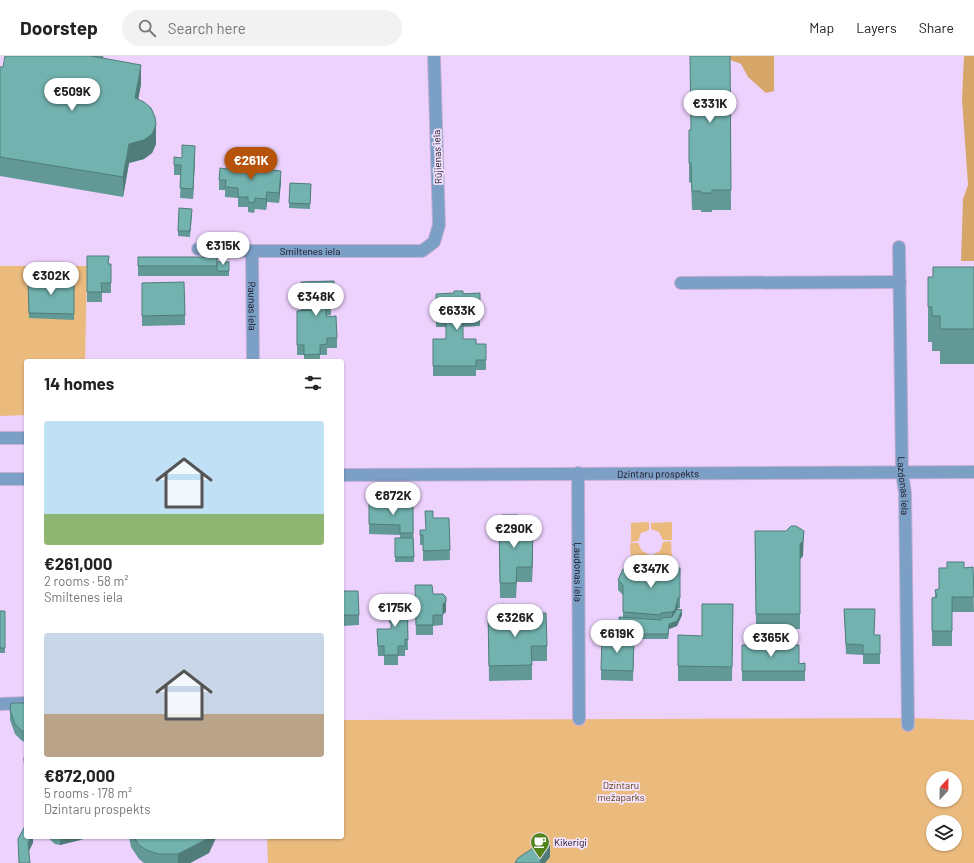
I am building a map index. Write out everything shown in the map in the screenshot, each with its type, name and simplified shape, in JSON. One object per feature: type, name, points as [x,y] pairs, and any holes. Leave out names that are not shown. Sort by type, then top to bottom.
[{"type":"street","name":"Rūjienas iela","points":[[422,252],[434,242],[439,225],[434,56]]},
{"type":"street","name":"Lazdonas iela","points":[[900,247],[902,473],[905,493],[908,725]]},
{"type":"street","name":"Smiltenes iela","points":[[198,249],[252,251],[422,252]]},
{"type":"street","name":"Raunas iela","points":[[252,251],[253,359]]},
{"type":"street","points":[[681,283],[900,282]]},
{"type":"street","points":[[0,438],[24,438]]},
{"type":"street","name":"Dzintaru prospekts","points":[[344,475],[974,472]]},
{"type":"street","name":"Ļaudonas iela","points":[[578,473],[579,719]]},
{"type":"street","points":[[0,479],[24,479]]},
{"type":"street","points":[[0,704],[24,703]]},
{"type":"green space","points":[[0,266],[87,266],[85,359],[24,359],[24,415],[0,416]]},
{"type":"green space","points":[[649,522],[649,530],[641,533],[638,541],[631,542],[631,523]]},
{"type":"green space","points":[[672,522],[672,540],[663,540],[659,532],[651,529],[651,523]]},
{"type":"green space","points":[[671,541],[672,560],[652,560],[652,555],[660,551],[663,542]]},
{"type":"green space","points":[[630,543],[638,543],[642,551],[650,555],[650,560],[631,560]]},
{"type":"green space","name":"Dzintaru mežaparks","points":[[908,718],[974,720],[974,863],[268,863],[267,839],[344,839],[344,720]]},
{"type":"shaded area","points":[[720,56],[774,56],[774,91],[766,93],[748,77],[741,64]]},
{"type":"shaded area","points":[[964,56],[974,56],[974,261],[961,261],[963,199],[968,185],[962,99]]},
{"type":"building","points":[[5,56],[91,56],[141,65],[135,98],[144,102],[151,108],[155,117],[156,125],[152,134],[144,140],[129,144],[123,177],[0,157],[0,67],[3,67]]},
{"type":"building","points":[[91,56],[103,56],[102,58]]},
{"type":"building","points":[[690,56],[730,56],[731,190],[712,190],[712,193],[692,191],[691,163],[689,163],[689,130],[691,130]]},
{"type":"building","points":[[182,145],[195,146],[193,189],[180,188],[181,165],[174,165],[174,157],[182,158]]},
{"type":"building","points":[[227,165],[281,171],[279,193],[267,192],[266,199],[255,198],[254,203],[248,202],[248,197],[238,197],[238,188],[225,187],[226,180],[219,180],[220,168],[227,169]]},
{"type":"building","points":[[290,183],[311,184],[310,204],[289,203]]},
{"type":"building","points":[[179,208],[192,209],[190,231],[178,231]]},
{"type":"building","points":[[87,256],[109,256],[108,264],[111,264],[111,283],[101,283],[102,292],[87,292]]},
{"type":"building","points":[[138,257],[217,257],[217,266],[138,266]]},
{"type":"building","points":[[217,262],[229,262],[229,271],[217,271]]},
{"type":"building","points":[[933,267],[974,267],[974,329],[940,329],[940,316],[932,316],[932,307],[928,307],[928,277],[933,277]]},
{"type":"building","points":[[28,279],[74,279],[74,314],[29,313]]},
{"type":"building","points":[[334,281],[334,296],[331,296],[331,305],[326,306],[326,317],[336,316],[337,338],[327,338],[327,344],[320,345],[320,354],[304,355],[304,345],[297,345],[297,311],[314,310],[314,305],[301,305],[301,282]]},
{"type":"building","points":[[184,282],[185,315],[142,316],[142,283]]},
{"type":"building","points":[[454,291],[463,291],[463,294],[480,293],[480,316],[463,316],[463,339],[476,339],[476,344],[486,344],[486,360],[476,360],[476,366],[433,366],[433,339],[446,339],[446,316],[436,317],[436,294],[454,293]]},
{"type":"building","points":[[402,503],[413,505],[413,533],[400,533],[400,525],[369,524],[369,504],[394,505]]},
{"type":"building","points":[[425,511],[433,511],[433,518],[449,518],[450,550],[423,551],[423,535],[420,535],[420,530],[426,530]]},
{"type":"building","points":[[502,515],[518,515],[520,531],[533,531],[532,567],[517,567],[516,583],[500,583],[499,522],[502,523]]},
{"type":"building","points":[[791,526],[796,526],[804,531],[803,541],[800,544],[800,614],[756,614],[755,531],[786,531]]},
{"type":"building","points":[[395,538],[413,538],[414,557],[395,557]]},
{"type":"building","points":[[947,562],[964,562],[964,568],[973,567],[974,597],[952,597],[952,631],[932,631],[932,598],[937,597],[935,590],[939,589],[939,568],[947,568]]},
{"type":"building","points":[[637,564],[665,564],[665,568],[680,568],[680,598],[678,598],[675,610],[672,612],[661,613],[661,615],[623,612],[623,585],[618,580],[623,569],[636,569]]},
{"type":"building","points":[[415,585],[432,585],[433,594],[443,594],[446,597],[446,602],[443,604],[443,615],[433,615],[433,625],[416,625]]},
{"type":"building","points":[[344,591],[358,591],[359,615],[344,615]]},
{"type":"building","points":[[396,596],[407,596],[408,640],[405,639],[405,646],[398,646],[398,655],[384,655],[384,646],[378,646],[377,629],[391,629],[391,618],[395,618],[395,613],[389,613],[389,602],[396,602]]},
{"type":"building","points":[[702,604],[733,604],[732,667],[678,666],[678,635],[702,636]]},
{"type":"building","points":[[677,609],[682,610],[677,621],[669,624],[668,634],[636,634],[636,624],[620,623],[619,617],[661,620],[661,618],[672,617]]},
{"type":"building","points":[[844,609],[875,609],[874,635],[880,635],[880,654],[863,654],[863,645],[846,644]]},
{"type":"building","points":[[0,611],[5,611],[5,648],[0,648]]},
{"type":"building","points":[[546,613],[547,646],[531,646],[532,665],[489,666],[488,614]]},
{"type":"building","points":[[602,635],[623,636],[623,640],[634,640],[633,671],[601,670]]},
{"type":"building","points":[[770,641],[778,641],[778,645],[799,645],[799,664],[805,663],[805,671],[742,671],[742,645],[770,645]]},
{"type":"building","points":[[11,703],[24,703],[24,732],[15,724],[10,710]]},
{"type":"building","points":[[24,828],[24,839],[30,839],[28,843],[30,863],[19,863],[18,839]]},
{"type":"building","points":[[135,839],[207,839],[178,854],[159,854],[146,850],[139,845]]},
{"type":"building","points":[[539,840],[550,846],[540,860],[541,863],[515,863],[518,858],[533,848]]},
{"type":"place","name":"Kikerigi","points":[[540,859]]}]
